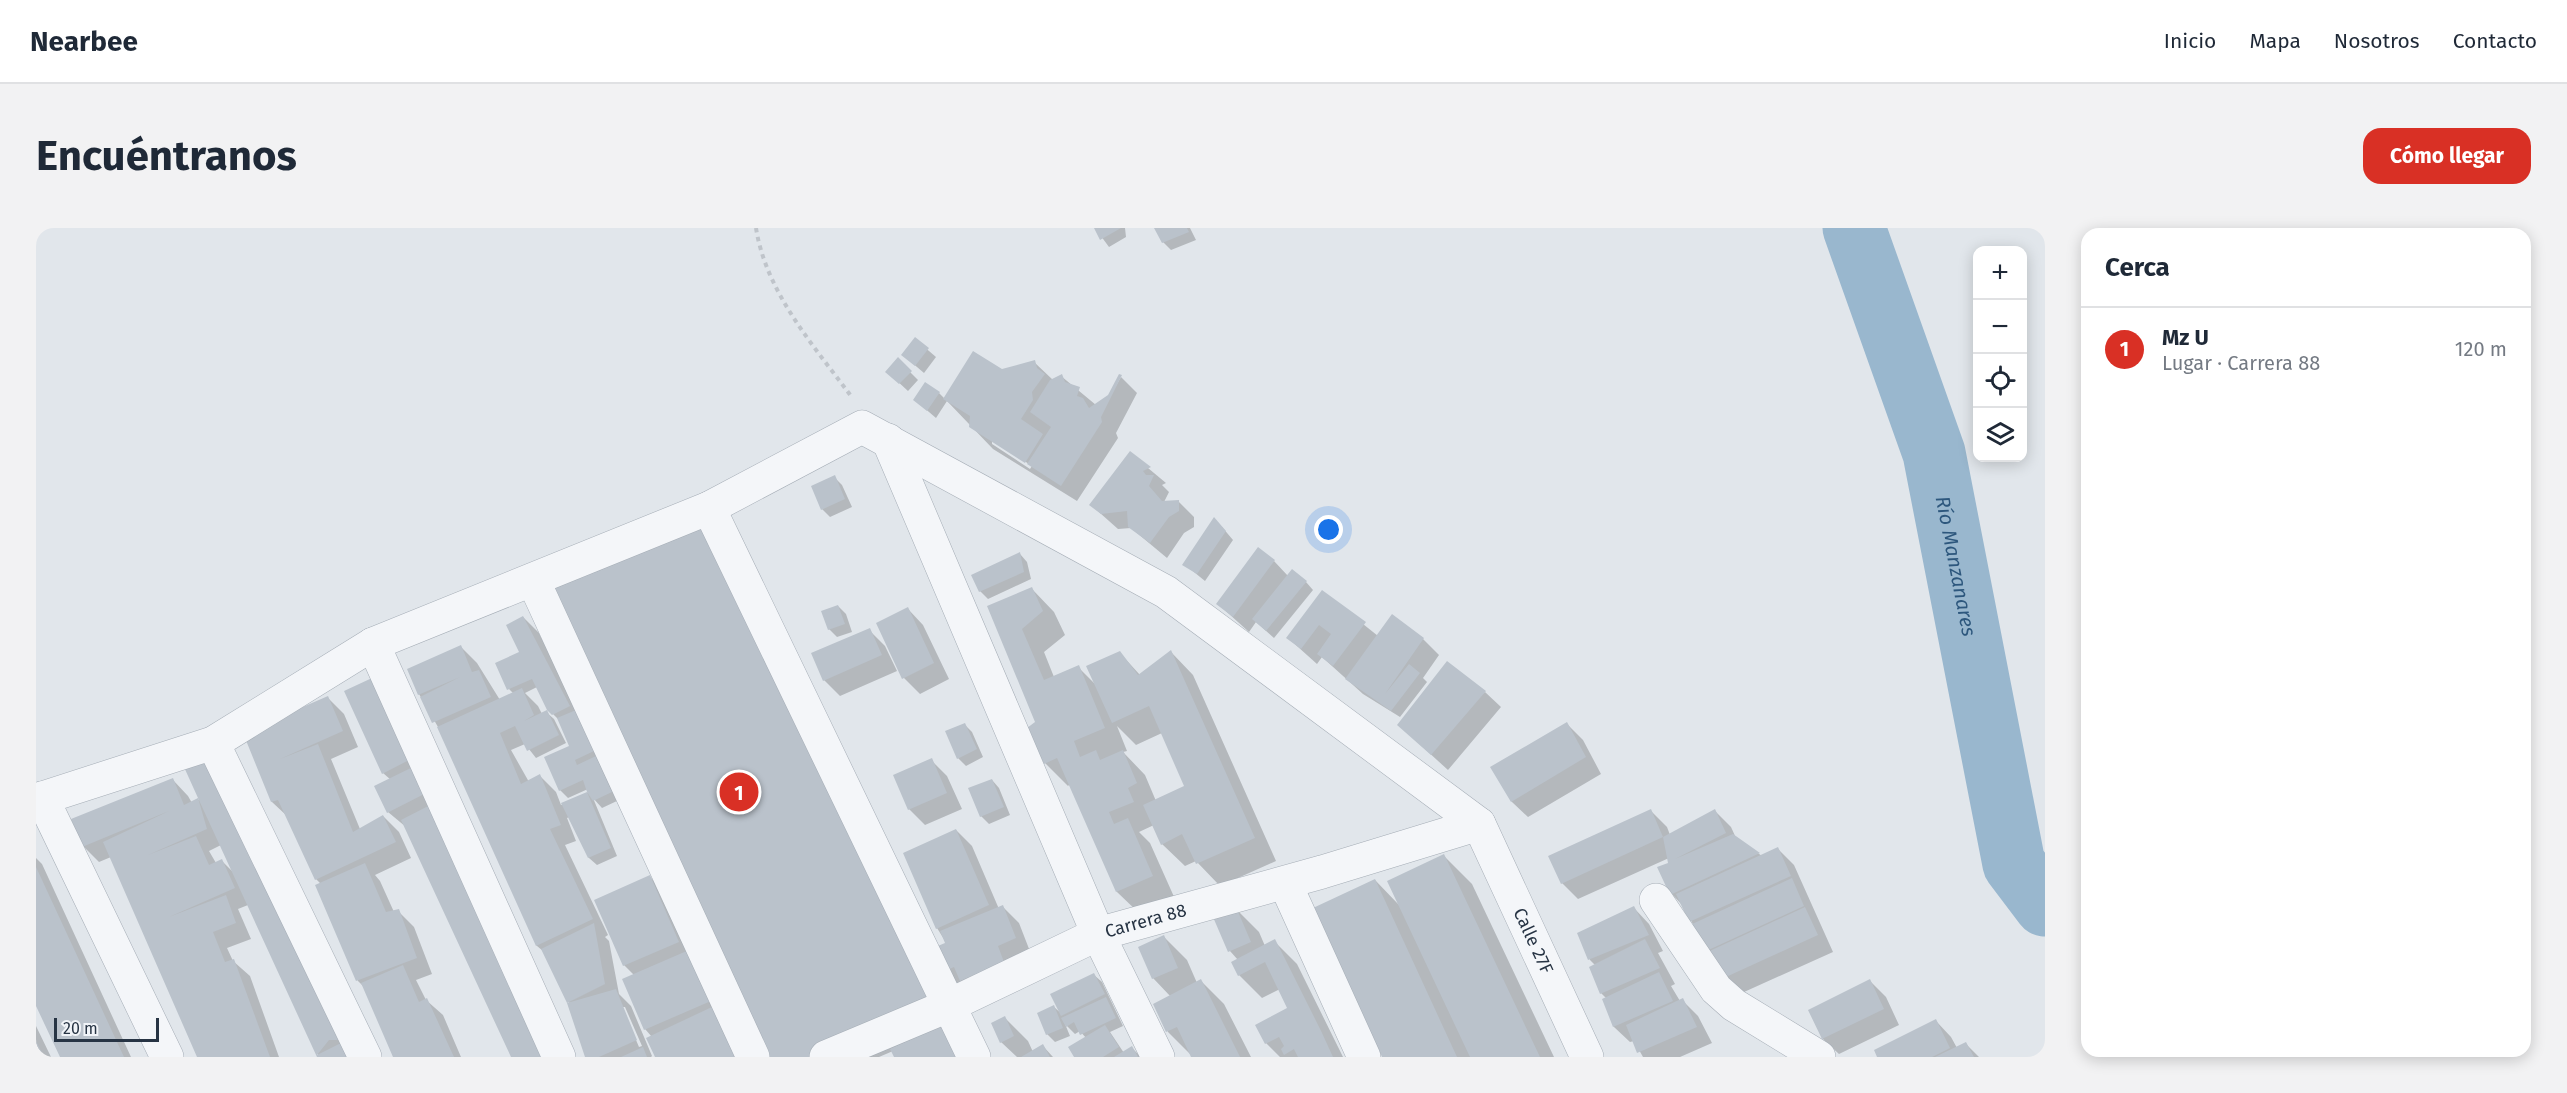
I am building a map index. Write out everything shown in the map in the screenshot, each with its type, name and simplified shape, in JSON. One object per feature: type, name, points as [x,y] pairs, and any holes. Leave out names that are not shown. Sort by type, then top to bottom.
[{"type":"street","points":[[167,1057],[39,799],[213,743],[373,644],[709,508],[875,434]]},
{"type":"street","points":[[875,434],[1166,592],[1479,824]]},
{"type":"street","points":[[875,434],[1098,934],[1158,1057]]},
{"type":"street","points":[[709,508],[974,1057]]},
{"type":"street","points":[[533,580],[753,1057]]},
{"type":"street","points":[[373,644],[559,1057]]},
{"type":"street","points":[[213,743],[364,1057]]},
{"type":"street","name":"Carrera 88","points":[[826,1057],[950,1005],[1098,934],[1285,883],[1479,824]]},
{"type":"street","name":"Calle 27F","points":[[1479,824],[1587,1057]]},
{"type":"street","points":[[1285,883],[1364,1057]]},
{"type":"street","points":[[1656,900],[1716,989],[1734,1005],[1819,1057]]},
{"type":"path","points":[[756,228],[760,252],[790,314],[854,400],[875,434]]},
{"type":"building","points":[[1094,228],[1121,228],[1100,240]]},
{"type":"building","points":[[1154,228],[1187,228],[1189,232],[1162,243]]},
{"type":"building","points":[[915,337],[929,348],[915,366],[901,355]]},
{"type":"building","points":[[973,351],[1002,369],[1035,360],[1037,368],[1045,374],[1032,392],[1033,400],[1021,419],[1043,434],[1025,463],[969,427],[970,416],[943,399]]},
{"type":"building","points":[[898,357],[912,371],[899,384],[885,372]]},
{"type":"building","points":[[1062,374],[1065,382],[1080,387],[1077,396],[1083,398],[1089,408],[1108,395],[1119,374],[1122,375],[1101,417],[1102,422],[1061,486],[1027,464],[1051,427],[1030,412],[1050,380]]},
{"type":"building","points":[[925,382],[940,392],[927,411],[913,400]]},
{"type":"building","points":[[1130,451],[1151,467],[1143,471],[1146,475],[1154,475],[1149,486],[1162,501],[1179,500],[1179,511],[1169,517],[1150,543],[1128,527],[1127,511],[1101,514],[1089,505]]},
{"type":"building","points":[[835,475],[845,499],[821,510],[811,486]]},
{"type":"building","points":[[709,508],[950,1005],[826,1057],[753,1057],[533,580]]},
{"type":"building","points":[[1214,517],[1226,531],[1197,574],[1182,565]]},
{"type":"building","points":[[1258,547],[1275,560],[1233,617],[1216,604]]},
{"type":"building","points":[[1020,552],[1024,572],[979,592],[971,575]]},
{"type":"building","points":[[1292,569],[1307,581],[1266,631],[1252,619]]},
{"type":"building","points":[[1032,587],[1043,611],[1022,629],[1044,680],[1079,665],[1105,728],[1074,741],[1080,757],[1096,750],[1100,760],[1123,750],[1137,783],[1128,788],[1134,802],[1109,812],[1114,824],[1128,818],[1153,876],[1116,892],[1057,758],[1044,764],[1027,728],[1035,722],[987,606]]},
{"type":"building","points":[[1322,590],[1366,622],[1333,666],[1317,654],[1331,634],[1319,625],[1301,649],[1286,638]]},
{"type":"building","points":[[838,605],[845,624],[828,630],[821,611]]},
{"type":"building","points":[[908,607],[934,663],[902,679],[876,623]]},
{"type":"building","points":[[1392,614],[1424,638],[1385,694],[1409,664],[1420,673],[1391,711],[1345,679]]},
{"type":"building","points":[[523,616],[570,706],[552,715],[547,710],[532,679],[507,690],[495,663],[519,652],[506,625]]},
{"type":"building","points":[[870,628],[882,655],[823,681],[811,653]]},
{"type":"building","points":[[461,645],[472,672],[479,670],[491,697],[432,723],[420,697],[460,677],[418,695],[407,669]]},
{"type":"building","points":[[1171,650],[1255,838],[1196,864],[1182,834],[1161,845],[1143,805],[1184,786],[1149,706],[1112,723],[1086,666],[1120,651],[1138,675]]},
{"type":"building","points":[[1447,661],[1486,691],[1431,755],[1397,725]]},
{"type":"building","points":[[372,678],[411,759],[382,774],[344,691]]},
{"type":"building","points":[[522,688],[534,715],[524,721],[547,710],[559,735],[527,751],[515,726],[500,733],[521,784],[540,774],[561,825],[550,829],[593,919],[536,946],[437,727]]},
{"type":"building","points":[[328,696],[343,731],[280,759],[318,744],[353,832],[383,815],[396,842],[315,880],[278,800],[271,802],[243,733]]},
{"type":"building","points":[[576,710],[594,751],[575,760],[577,765],[596,756],[612,792],[593,801],[583,780],[559,791],[544,757],[569,746],[557,718]]},
{"type":"building","points":[[1567,722],[1586,757],[1511,802],[1490,767]]},
{"type":"building","points":[[965,723],[977,749],[957,759],[945,731]]},
{"type":"building","points":[[212,755],[268,873],[272,870],[319,981],[347,1040],[355,1057],[317,1057],[184,767]],"holes":[[[329,1040],[347,1040],[317,1055]]]},
{"type":"building","points":[[932,758],[947,793],[908,810],[893,775]]},
{"type":"building","points":[[419,764],[432,790],[387,813],[374,786]]},
{"type":"building","points":[[173,778],[184,805],[198,798],[207,829],[148,855],[196,836],[209,865],[222,859],[235,888],[169,917],[226,895],[236,923],[213,932],[225,962],[234,959],[270,1057],[197,1057],[103,842],[169,811],[82,847],[71,819]]},
{"type":"building","points":[[992,779],[1004,807],[980,817],[968,788]]},
{"type":"building","points":[[587,792],[611,848],[588,858],[561,803]]},
{"type":"building","points":[[434,803],[541,1057],[511,1057],[401,820]]},
{"type":"building","points":[[1651,809],[1663,837],[1561,884],[1548,856]]},
{"type":"building","points":[[1715,809],[1726,833],[1675,859],[1733,834],[1760,853],[1670,895],[1657,867],[1668,863],[1663,837]]},
{"type":"building","points":[[956,829],[989,905],[936,929],[903,853]]},
{"type":"building","points":[[1778,847],[1791,876],[1689,922],[1676,894]]},
{"type":"building","points":[[1444,854],[1540,1057],[1470,1057],[1387,881]]},
{"type":"building","points":[[365,863],[386,912],[399,909],[417,958],[356,981],[315,885]]},
{"type":"building","points":[[36,867],[124,1057],[60,1057],[36,1006]]},
{"type":"building","points":[[650,875],[679,942],[623,966],[594,900]]},
{"type":"building","points":[[1792,878],[1804,906],[1702,953],[1690,925]]},
{"type":"building","points":[[1375,879],[1457,1057],[1382,1057],[1313,908]]},
{"type":"building","points":[[1003,905],[1016,938],[998,946],[1004,962],[960,981],[954,967],[943,972],[933,948],[945,943],[940,931]]},
{"type":"building","points":[[1634,906],[1649,935],[1588,960],[1577,933]]},
{"type":"building","points":[[1236,907],[1251,942],[1228,952],[1213,917]]},
{"type":"building","points":[[1805,907],[1818,935],[1715,982],[1703,954]]},
{"type":"building","points":[[594,923],[605,984],[567,1003],[541,949]]},
{"type":"building","points":[[1164,935],[1178,968],[1152,979],[1138,947]]},
{"type":"building","points":[[1275,939],[1333,1057],[1298,1057],[1294,1049],[1284,1055],[1281,1049],[1284,1046],[1279,1037],[1265,1044],[1255,1025],[1287,1008],[1265,962],[1238,976],[1231,962]]},
{"type":"building","points":[[1645,939],[1660,968],[1600,994],[1589,967]]},
{"type":"building","points":[[689,950],[711,1001],[644,1030],[622,979]]},
{"type":"building","points":[[403,965],[419,1002],[427,998],[454,1057],[393,1057],[361,983]]},
{"type":"building","points":[[1659,972],[1673,1001],[1613,1027],[1602,999]]},
{"type":"building","points":[[1094,973],[1105,994],[1061,1016],[1050,994]]},
{"type":"building","points":[[1201,979],[1240,1057],[1191,1057],[1177,1027],[1166,1032],[1153,1004]]},
{"type":"building","points":[[1870,979],[1884,1009],[1822,1039],[1808,1010]]},
{"type":"building","points":[[616,989],[637,1040],[599,1057],[585,1057],[567,1003]]},
{"type":"building","points":[[1106,997],[1116,1018],[1080,1035],[1074,1022],[1066,1027],[1061,1018]]},
{"type":"building","points":[[1683,998],[1697,1027],[1637,1053],[1626,1025]]},
{"type":"building","points":[[1054,1005],[1063,1028],[1046,1035],[1037,1013]]},
{"type":"building","points":[[714,1006],[737,1057],[655,1057],[646,1038]]},
{"type":"building","points":[[1005,1016],[1014,1036],[1000,1043],[991,1023]]},
{"type":"building","points":[[1936,1019],[1950,1048],[1932,1057],[1877,1057],[1874,1050]]},
{"type":"building","points":[[942,1024],[957,1057],[894,1057],[890,1049]]},
{"type":"building","points":[[1105,1025],[1119,1047],[1103,1057],[1074,1057],[1068,1047]]},
{"type":"building","points":[[36,1041],[44,1057],[36,1057]]},
{"type":"building","points":[[1966,1042],[1974,1057],[1935,1057]]},
{"type":"building","points":[[1043,1044],[1050,1057],[1021,1057]]},
{"type":"building","points":[[1132,1046],[1138,1057],[1114,1057]]},
{"type":"building","points":[[643,1047],[647,1057],[621,1057]]},
{"type":"waterway","name":"Río Manzanares","points":[[1854,228],[1934,453],[2014,864],[2045,905]]},
{"type":"place","name":"Mz U","points":[[739,792]]}]
